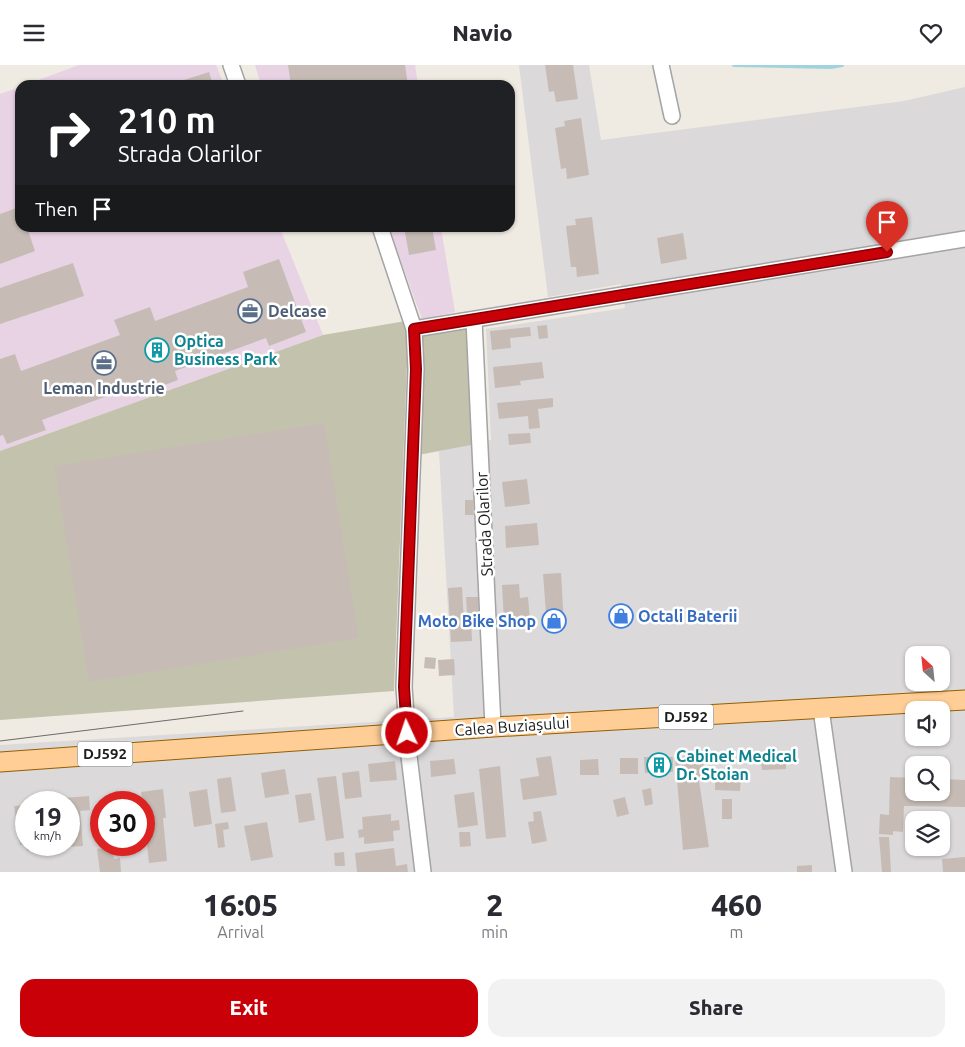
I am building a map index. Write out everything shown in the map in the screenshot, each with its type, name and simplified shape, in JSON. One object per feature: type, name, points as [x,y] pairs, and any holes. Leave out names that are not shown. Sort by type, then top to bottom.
[{"type":"main road","name":"Calea Buziașului","points":[[0,762],[494,727],[965,700]]},
{"type":"street","points":[[231,65],[236,80]]},
{"type":"street","points":[[661,65],[672,115]]},
{"type":"street","points":[[382,232],[414,329],[416,369],[404,687],[407,733],[423,872]]},
{"type":"street","points":[[414,329],[965,239]]},
{"type":"street","name":"Strada Olarilor","points":[[474,320],[494,727]]},
{"type":"street","points":[[821,709],[844,872]]},
{"type":"shaded area","points":[[79,65],[216,65],[222,80],[38,80]]},
{"type":"shaded area","points":[[255,65],[415,65],[417,80],[260,80]]},
{"type":"shaded area","points":[[519,65],[589,65],[601,140],[904,101],[965,87],[965,872],[0,872],[0,745],[454,717],[439,451],[491,440],[486,329],[625,308],[621,284],[548,297]]},
{"type":"shaded area","points":[[15,89],[15,232],[282,232],[323,335],[0,451],[0,94]]},
{"type":"shaded area","points":[[390,232],[442,232],[455,312],[422,319]]},
{"type":"shaded area","points":[[406,321],[408,339],[394,691],[0,720],[0,451],[323,335]]},
{"type":"shaded area","points":[[470,326],[476,444],[418,455],[421,334]]},
{"type":"building","points":[[288,65],[405,65],[407,80],[290,80]]},
{"type":"building","points":[[545,65],[573,65],[578,99],[556,102],[554,91],[549,92]]},
{"type":"building","points":[[209,72],[211,80],[184,80]]},
{"type":"building","points":[[581,118],[589,175],[567,179],[566,168],[561,169],[555,128],[565,126],[564,121]]},
{"type":"building","points":[[15,208],[15,232],[29,232],[35,251],[0,264],[0,214]]},
{"type":"building","points":[[592,217],[599,274],[577,277],[576,267],[571,267],[566,226],[576,225],[575,219]]},
{"type":"building","points":[[405,232],[433,232],[436,250],[409,255]]},
{"type":"building","points":[[683,233],[687,259],[661,264],[657,238]]},
{"type":"building","name":"Optica Business Park","points":[[279,259],[306,332],[269,346],[266,338],[175,371],[178,380],[141,394],[137,385],[42,420],[46,430],[7,444],[3,435],[0,436],[0,359],[15,354],[21,371],[120,335],[114,320],[150,307],[155,321],[248,287],[243,272]]},
{"type":"building","points":[[73,263],[84,296],[0,324],[0,288]]},
{"type":"building","points":[[547,325],[548,338],[539,339],[537,326]]},
{"type":"building","points":[[530,327],[531,336],[510,338],[511,348],[492,350],[490,331]]},
{"type":"building","points":[[542,362],[544,378],[520,381],[521,385],[495,388],[493,367]]},
{"type":"building","points":[[553,398],[553,407],[538,409],[540,428],[529,429],[528,416],[499,419],[497,403]]},
{"type":"building","points":[[324,423],[359,638],[89,682],[54,466]]},
{"type":"building","points":[[530,433],[531,443],[509,445],[508,434]]},
{"type":"building","points":[[527,479],[530,504],[505,507],[502,482]]},
{"type":"building","points":[[465,500],[473,500],[474,515],[465,515]]},
{"type":"building","points":[[537,523],[539,545],[506,548],[505,526]]},
{"type":"building","points":[[561,573],[564,625],[547,626],[543,574]]},
{"type":"building","points":[[519,584],[520,598],[528,597],[530,620],[504,621],[502,585]]},
{"type":"building","points":[[462,587],[464,622],[471,621],[472,641],[451,642],[448,588]]},
{"type":"building","points":[[466,597],[478,597],[479,613],[467,613]]},
{"type":"building","points":[[425,657],[436,658],[435,669],[424,668]]},
{"type":"building","points":[[454,659],[455,675],[439,676],[438,660]]},
{"type":"building","points":[[551,756],[557,795],[523,800],[520,779],[539,776],[536,758]]},
{"type":"building","points":[[703,756],[704,780],[699,781],[709,847],[683,850],[675,757]]},
{"type":"building","name":"Cabinet Medical Dr. Stoian","points":[[644,757],[673,757],[673,772],[645,773]]},
{"type":"building","points":[[620,758],[638,758],[638,774],[620,774]]},
{"type":"building","points":[[454,759],[456,774],[431,777],[430,761]]},
{"type":"building","points":[[598,759],[599,775],[580,775],[580,760]]},
{"type":"building","points":[[395,761],[397,780],[370,782],[368,764]]},
{"type":"building","points":[[786,761],[786,769],[762,770],[761,762]]},
{"type":"building","points":[[500,766],[506,837],[486,839],[479,769]]},
{"type":"building","points":[[285,769],[289,794],[265,798],[261,773]]},
{"type":"building","points":[[359,771],[362,797],[345,799],[342,773]]},
{"type":"building","points":[[722,771],[741,772],[740,791],[715,790],[715,778],[721,779]]},
{"type":"building","points":[[336,776],[344,838],[326,841],[317,778]]},
{"type":"building","points":[[231,777],[236,811],[221,813],[217,779]]},
{"type":"building","points":[[890,777],[905,778],[905,801],[950,801],[950,779],[965,780],[965,807],[904,806],[903,832],[893,831],[893,835],[879,834],[880,814],[889,815]]},
{"type":"building","points":[[651,788],[653,804],[645,806],[642,790]]},
{"type":"building","points":[[163,789],[166,818],[163,818],[167,861],[149,863],[148,856],[155,856],[155,791],[148,791]]},
{"type":"building","points":[[207,789],[212,824],[194,827],[189,792]]},
{"type":"building","points":[[474,792],[478,825],[458,828],[454,795]]},
{"type":"building","points":[[311,793],[315,820],[299,823],[295,795]]},
{"type":"building","points":[[89,796],[90,810],[80,811],[80,797]]},
{"type":"building","points":[[625,797],[629,814],[617,817],[613,800]]},
{"type":"building","points":[[722,799],[732,799],[732,819],[722,819]]},
{"type":"building","points":[[80,811],[83,846],[80,846]]},
{"type":"building","points":[[541,811],[547,841],[532,844],[528,822],[534,821],[533,812]]},
{"type":"building","points":[[391,814],[391,821],[399,820],[400,830],[393,831],[394,841],[364,844],[364,837],[359,838],[358,830],[363,829],[362,817]]},
{"type":"building","points":[[228,822],[229,829],[223,830],[225,847],[218,848],[215,824]]},
{"type":"building","points":[[267,822],[273,857],[251,861],[244,826]]},
{"type":"building","points":[[459,832],[470,832],[471,846],[460,847]]},
{"type":"building","points":[[879,837],[889,837],[891,872],[882,872]]},
{"type":"building","points":[[394,848],[396,866],[407,864],[408,872],[357,872],[355,853]]},
{"type":"building","points":[[344,852],[345,866],[335,866],[334,853]]},
{"type":"building","points":[[98,856],[114,856],[114,859],[120,858],[121,872],[100,872]]},
{"type":"building","points":[[965,857],[965,872],[943,872],[942,859]]},
{"type":"building","points":[[812,865],[812,872],[797,872],[797,866]]},
{"type":"waterway","points":[[734,65],[831,67],[842,65]]},
{"type":"tram line","points":[[0,741],[243,711]]},
{"type":"place","name":"Delcase","points":[[250,311]]},
{"type":"place","name":"Optica Business Park","points":[[157,350]]},
{"type":"place","name":"Leman Industrie","points":[[104,363]]},
{"type":"place","name":"Octali Baterii","points":[[621,616]]},
{"type":"place","name":"Moto Bike Shop","points":[[554,621]]},
{"type":"place","name":"Cabinet Medical Dr. Stoian","points":[[659,765]]},
{"type":"route","points":[[407,733],[404,687],[416,369],[414,329],[887,252]]}]
